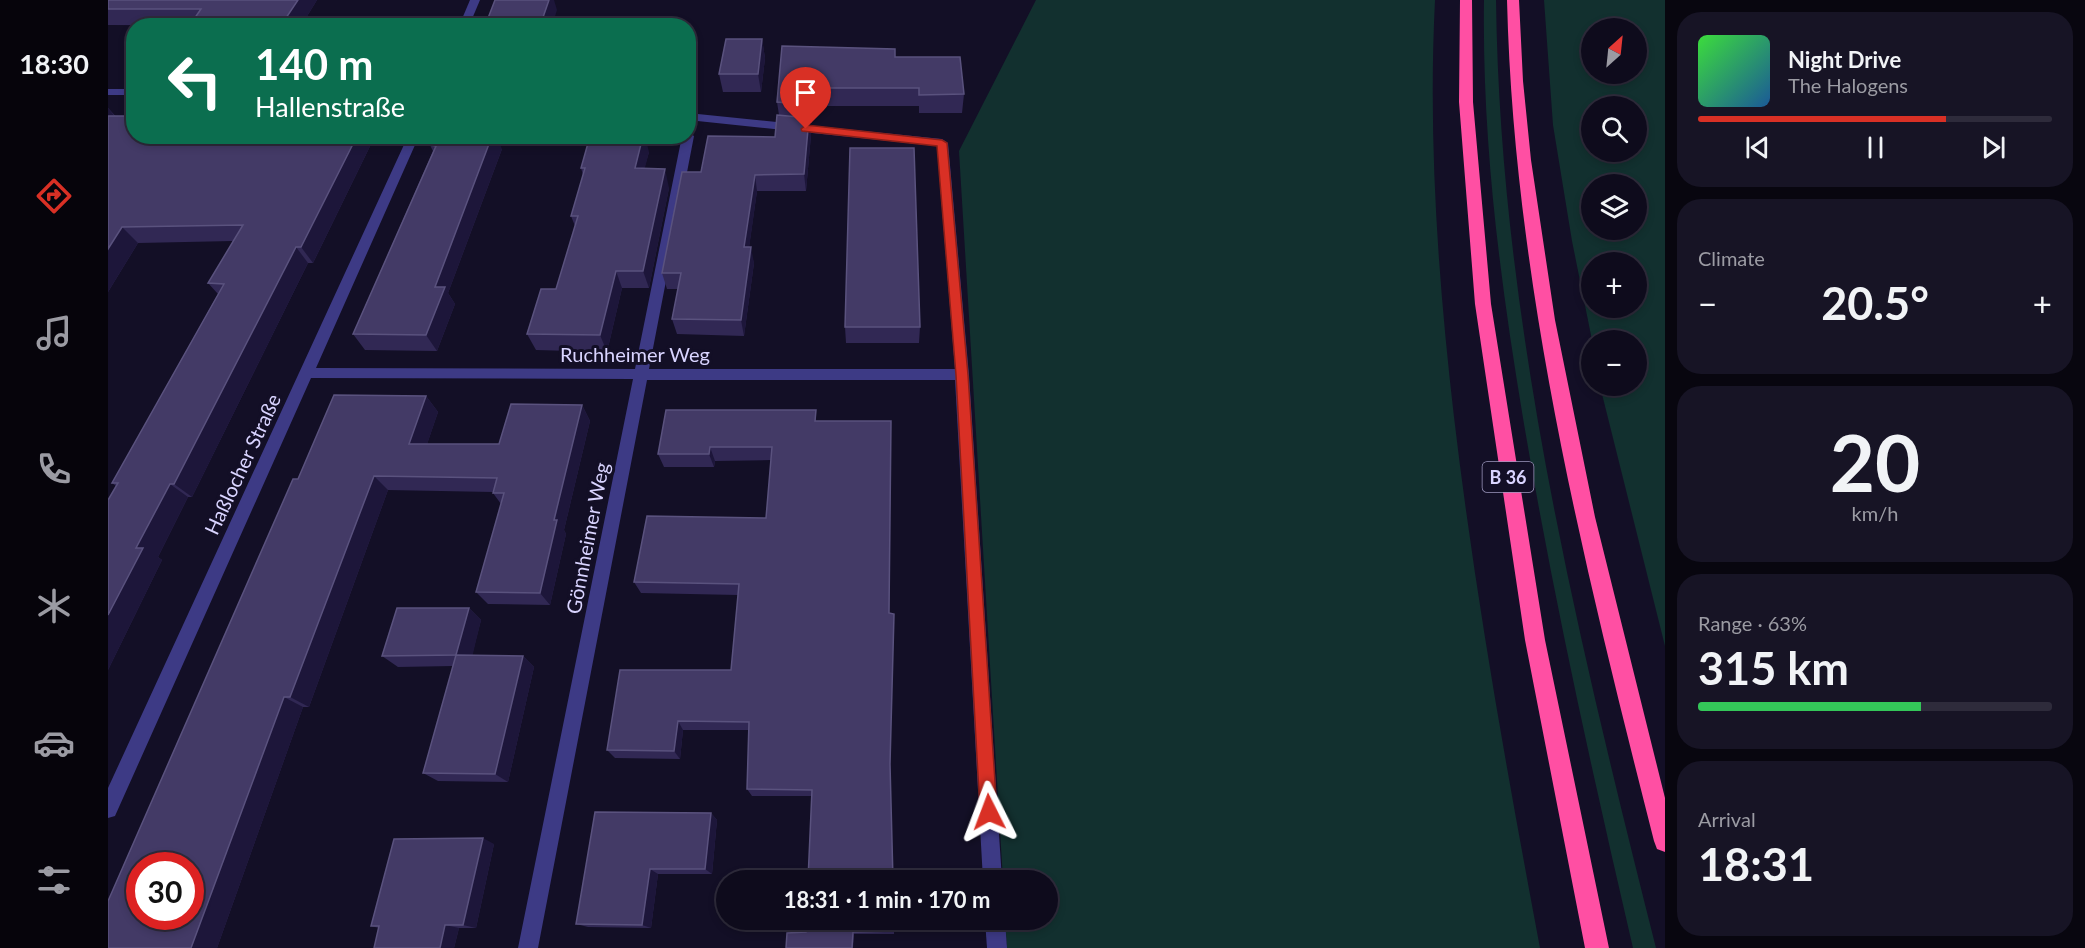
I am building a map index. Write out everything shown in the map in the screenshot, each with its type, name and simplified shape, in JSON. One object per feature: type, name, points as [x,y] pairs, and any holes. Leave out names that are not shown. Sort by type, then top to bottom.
[{"type":"highway","name":"B 36","points":[[1466,0],[1466,102],[1483,304],[1535,640],[1597,948]]},
{"type":"highway","points":[[1513,0],[1517,101],[1524,165],[1531,221],[1562,405],[1611,633],[1665,841]]},
{"type":"street","points":[[468,18],[476,0]]},
{"type":"street","points":[[108,92],[126,92]]},
{"type":"street","points":[[696,118],[942,143],[962,375],[992,870]]},
{"type":"street","name":"Haßlocher Straße","points":[[108,808],[410,144]]},
{"type":"street","name":"Gönnheimer Weg","points":[[528,948],[686,144]]},
{"type":"street","name":"Ruchheimer Weg","points":[[307,373],[962,375]]},
{"type":"street","points":[[996,930],[997,948]]},
{"type":"green space","points":[[1036,0],[1435,0],[1433,104],[1436,209],[1443,313],[1454,417],[1482,617],[1540,948],[1007,948],[1006,930],[1058,930],[1058,870],[1002,870],[959,151]]},
{"type":"green space","points":[[1484,0],[1496,0],[1501,120],[1512,240],[1528,359],[1548,478],[1599,714],[1656,948],[1633,948],[1574,684],[1535,485],[1507,314],[1494,210],[1486,105]]},
{"type":"green space","points":[[1544,0],[1665,0],[1665,646],[1602,396],[1647,396],[1647,330],[1590,330],[1588,318],[1647,318],[1647,252],[1581,252],[1581,286],[1553,125]]},
{"type":"building","points":[[108,0],[298,0],[286,18],[195,18],[201,9],[108,9]]},
{"type":"building","points":[[495,0],[549,0],[543,18],[488,18]]},
{"type":"building","points":[[726,39],[762,39],[758,74],[719,74]]},
{"type":"building","points":[[782,46],[895,49],[895,57],[960,57],[964,94],[919,95],[919,88],[812,88],[810,105],[777,102]]},
{"type":"building","points":[[777,115],[809,118],[804,174],[755,175],[744,247],[751,247],[741,320],[672,319],[681,273],[662,273],[682,172],[701,172],[708,136],[775,137]]},
{"type":"building","points":[[108,116],[126,116],[126,144],[353,144],[301,247],[296,247],[174,484],[170,484],[136,548],[143,548],[108,615],[108,500],[118,483],[112,483],[224,284],[208,283],[243,225],[122,227],[108,249]]},
{"type":"building","points":[[489,144],[435,287],[445,287],[426,335],[353,334],[436,146],[430,145]]},
{"type":"building","points":[[588,144],[641,144],[635,168],[665,169],[643,271],[616,271],[600,335],[527,334],[541,289],[556,289],[578,216],[571,216],[585,168],[581,168]]},
{"type":"building","points":[[850,148],[914,148],[920,327],[845,327]]},
{"type":"building","points":[[334,395],[426,396],[409,444],[499,444],[511,404],[582,405],[554,520],[557,520],[540,593],[476,592],[504,493],[493,493],[497,478],[374,476],[290,697],[284,697],[204,913],[204,852],[129,852],[293,479],[298,479]]},
{"type":"building","points":[[666,410],[816,410],[815,421],[891,421],[889,613],[894,614],[890,764],[893,870],[808,870],[812,790],[747,789],[749,722],[678,721],[674,751],[607,750],[620,670],[731,670],[739,584],[634,582],[647,516],[766,518],[772,447],[710,447],[709,454],[658,454]]},
{"type":"building","points":[[397,608],[469,608],[456,655],[382,656]]},
{"type":"building","points":[[456,655],[523,656],[495,774],[423,773]]},
{"type":"building","points":[[595,812],[711,813],[705,869],[650,869],[642,925],[576,924]]},
{"type":"building","points":[[483,838],[463,925],[445,925],[440,948],[374,948],[379,926],[371,926],[394,839]]},
{"type":"building","points":[[126,860],[126,930],[198,930],[191,948],[108,948],[108,901]]},
{"type":"building","points":[[806,930],[895,931],[853,932],[852,948],[786,948],[787,933],[806,932]]},
{"type":"route","points":[[806,129],[942,143],[962,375],[989,812]]}]
